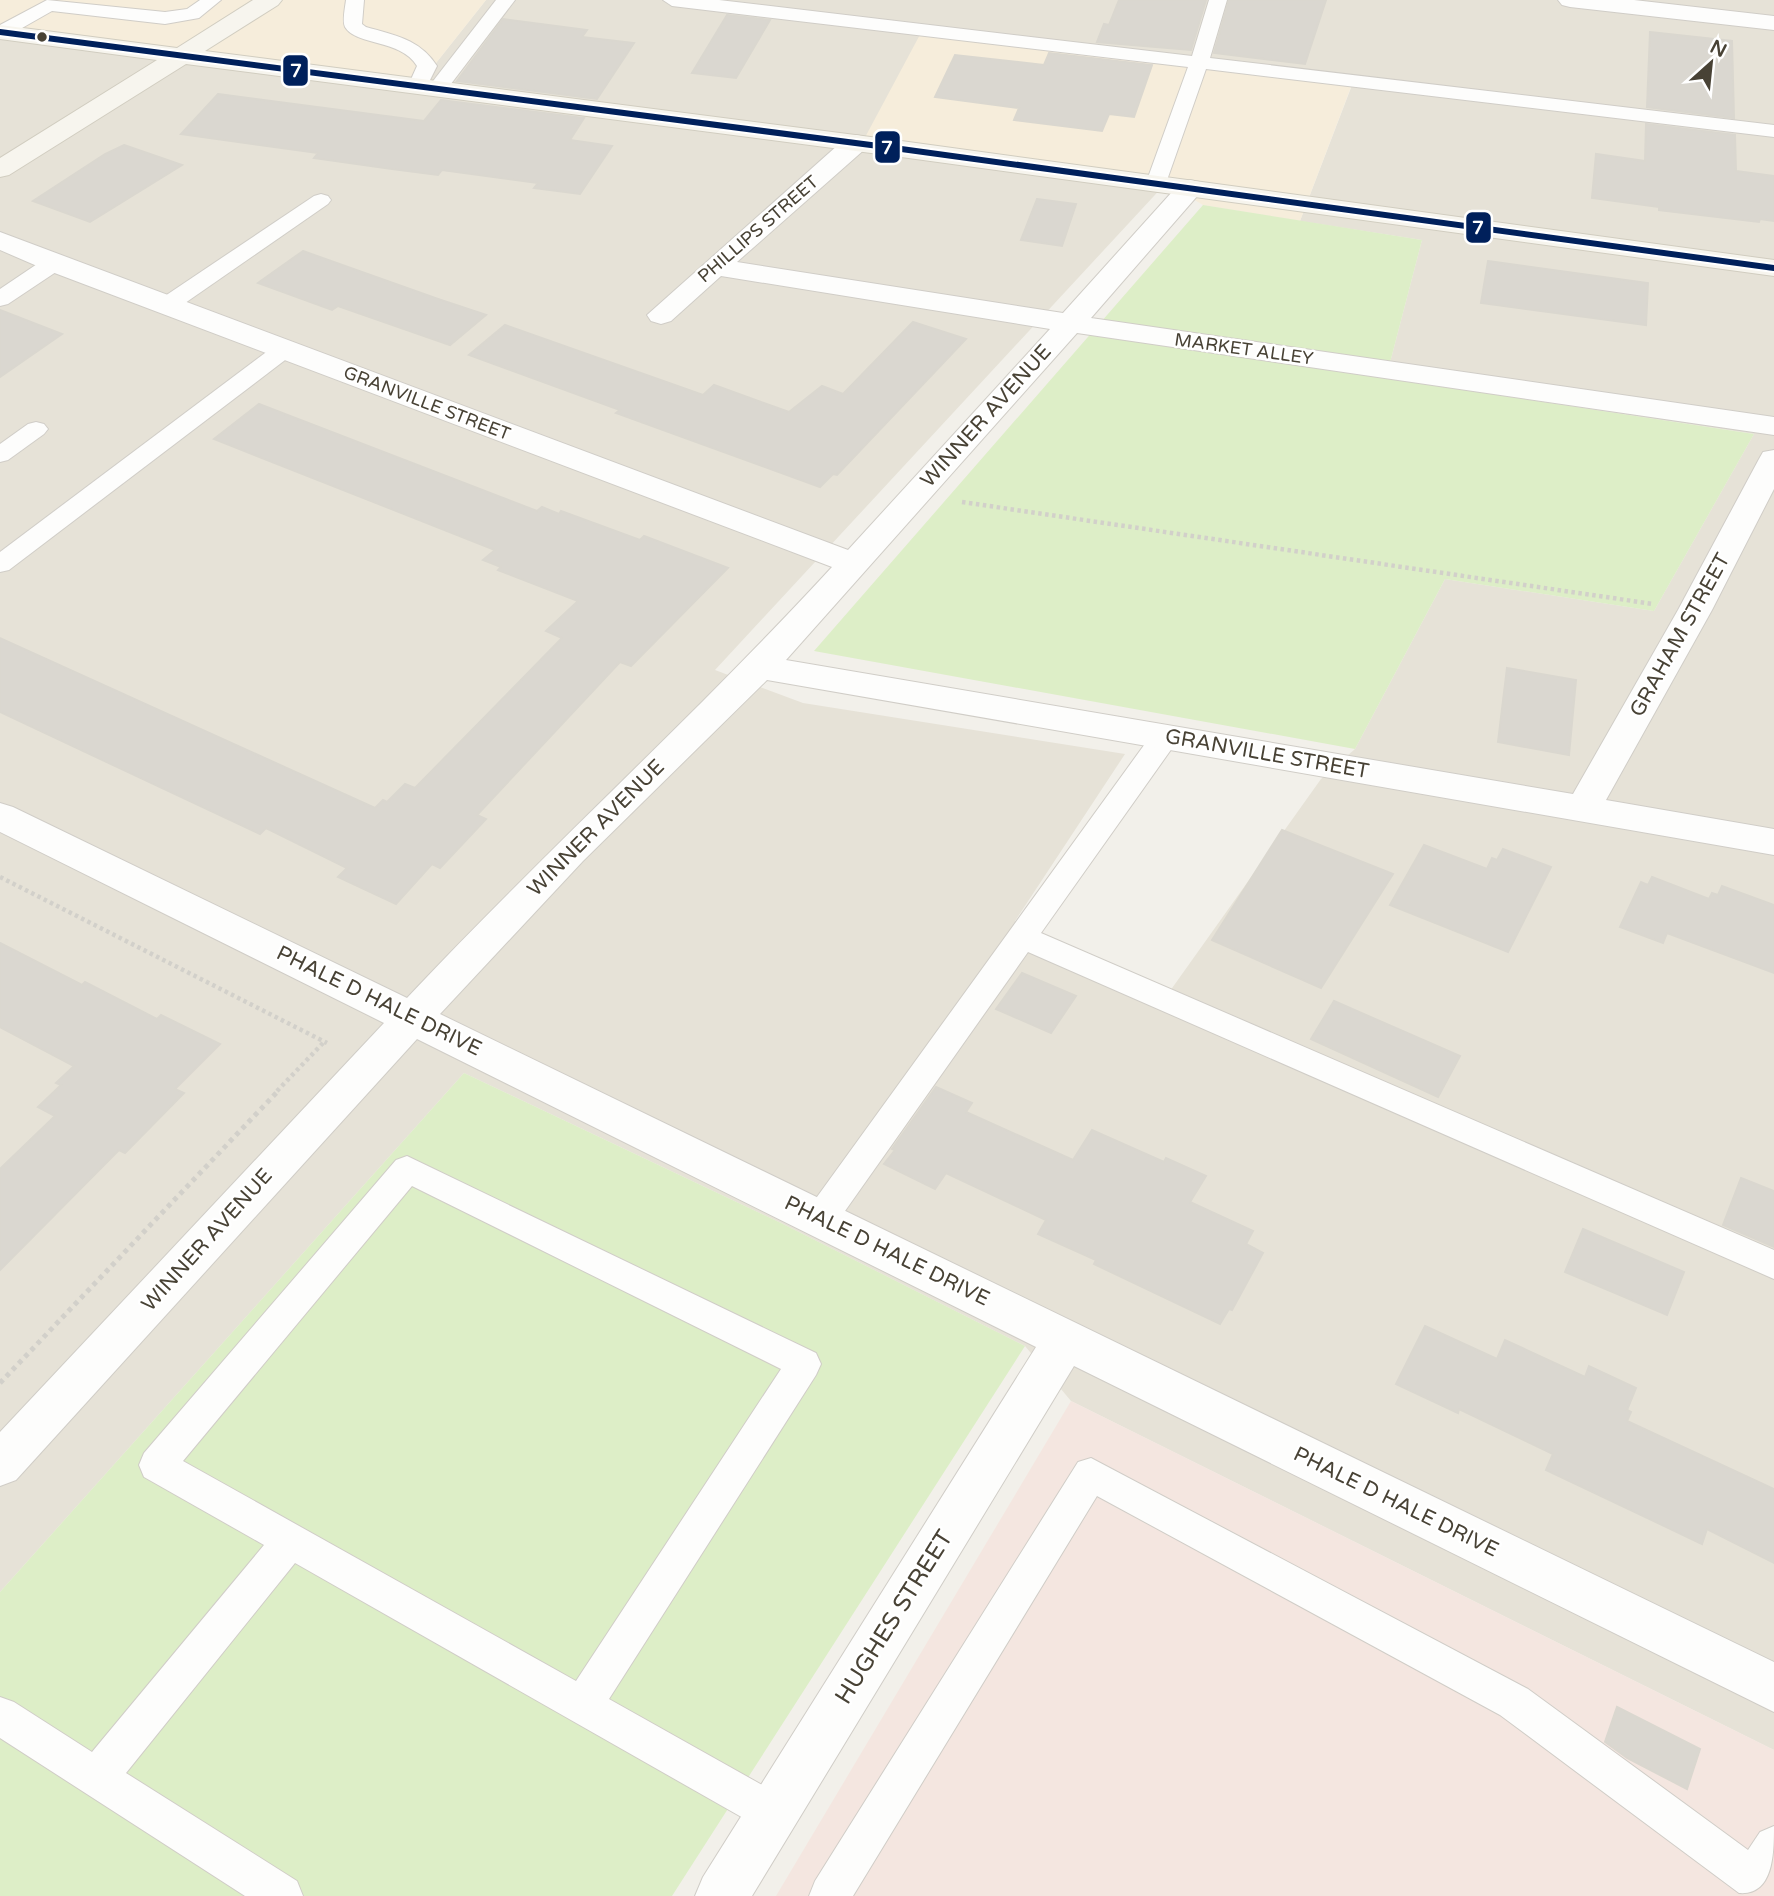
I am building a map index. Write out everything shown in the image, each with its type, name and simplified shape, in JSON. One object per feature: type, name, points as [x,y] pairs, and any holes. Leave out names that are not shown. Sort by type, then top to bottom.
[{"type":"street","points":[[0,169],[270,0]]},
{"type":"street","points":[[1570,0],[1774,23]]},
{"type":"street","points":[[0,32],[856,143],[1774,268]]},
{"type":"street","name":"PHILLIPS STREET","points":[[661,315],[856,143]]},
{"type":"street","name":"WINNER AVENUE","points":[[0,1465],[412,1017],[570,852],[760,667],[1190,188]]},
{"type":"street","name":"GRANVILLE STREET","points":[[0,240],[167,306],[854,564]]},
{"type":"street","name":"MARKET ALLEY","points":[[715,267],[1069,323],[1774,426]]},
{"type":"street","name":"GRAHAM STREET","points":[[1583,809],[1695,610],[1774,459]]},
{"type":"street","name":"GRANVILLE STREET","points":[[760,667],[1774,842]]},
{"type":"street","name":"PHALE D HALE DRIVE","points":[[0,816],[1774,1688]]},
{"type":"street","name":"HUGHES STREET","points":[[722,1896],[1066,1339]]},
{"type":"lane","points":[[0,32],[49,5],[165,19],[192,14],[212,0]]},
{"type":"lane","points":[[355,0],[353,25],[359,31],[410,47],[423,56],[427,66],[428,88]]},
{"type":"lane","points":[[428,88],[506,0]]},
{"type":"lane","points":[[672,0],[1774,131]]},
{"type":"lane","points":[[1156,183],[1199,63],[1218,0]]},
{"type":"lane","points":[[167,306],[321,200]]},
{"type":"lane","points":[[0,299],[54,263]]},
{"type":"lane","points":[[0,564],[285,349]]},
{"type":"lane","points":[[0,455],[36,429]]},
{"type":"lane","points":[[821,1219],[1164,737]]},
{"type":"lane","points":[[1022,937],[1774,1265]]},
{"type":"lane","points":[[583,1705],[804,1364],[407,1169],[157,1465],[773,1813]]},
{"type":"lane","points":[[830,1896],[1091,1474],[1514,1702],[1754,1874]]},
{"type":"lane","points":[[98,1776],[290,1541]]},
{"type":"lane","points":[[0,1716],[98,1776],[282,1896]]},
{"type":"path","points":[[916,495],[1695,610]]},
{"type":"path","points":[[0,877],[368,1065]]},
{"type":"path","points":[[0,1383],[324,1042]]},
{"type":"shaded area","points":[[0,0],[486,0],[417,87],[0,31]]},
{"type":"shaded area","points":[[486,0],[1774,0],[1774,1750],[1071,1401],[1025,1346],[781,1223],[464,1073],[0,1592],[0,31],[417,87]],"holes":[[[1354,80],[1300,221],[1422,240],[1386,378],[1754,434],[1654,611],[1445,579],[1355,749],[1321,779],[1170,991],[1015,921],[1125,754],[803,703],[715,670],[1166,183]]]},
{"type":"shaded area","points":[[923,29],[1354,79],[1300,221],[1203,205],[1166,183],[862,143]]},
{"type":"shaded area","points":[[1071,1401],[1774,1750],[1774,1896],[776,1896]]},
{"type":"green space","points":[[1203,205],[1422,240],[1386,378],[1754,434],[1654,611],[1445,579],[1355,749],[814,651]]},
{"type":"green space","points":[[464,1073],[781,1223],[1025,1346],[672,1896],[0,1896],[0,1592]]},
{"type":"building","points":[[1119,0],[1206,0],[1191,50],[1097,42],[1104,24],[1109,25]]},
{"type":"building","points":[[1229,0],[1326,0],[1305,64],[1214,53]]},
{"type":"building","points":[[727,15],[770,20],[736,78],[692,73]]},
{"type":"building","points":[[503,19],[587,30],[582,37],[634,43],[597,99],[457,81]]},
{"type":"building","points":[[1650,32],[1732,41],[1734,118],[1647,107]]},
{"type":"building","points":[[1049,53],[1152,65],[1134,117],[1109,114],[1102,131],[1014,120],[1019,108],[935,97],[955,55],[1044,65]]},
{"type":"building","points":[[218,94],[424,121],[441,100],[584,118],[570,140],[612,146],[580,194],[534,188],[538,183],[442,170],[438,175],[392,169],[314,158],[318,153],[181,134]]},
{"type":"building","points":[[1646,124],[1735,135],[1736,171],[1774,176],[1774,221],[1760,219],[1759,222],[1659,210],[1659,207],[1592,198],[1596,154],[1645,161]]},
{"type":"building","points":[[124,145],[182,165],[90,222],[33,201],[105,154]]},
{"type":"building","points":[[1037,199],[1076,204],[1062,246],[1021,240]]},
{"type":"building","points":[[303,251],[486,315],[450,345],[338,306],[332,310],[258,283]]},
{"type":"building","points":[[1488,261],[1648,283],[1646,325],[1481,303]]},
{"type":"building","points":[[0,310],[62,334],[0,377]]},
{"type":"building","points":[[913,322],[966,339],[837,475],[833,474],[820,487],[616,413],[620,410],[469,355],[505,325],[703,395],[714,385],[789,412],[822,386],[843,394]]},
{"type":"building","points":[[259,404],[537,511],[542,507],[559,514],[561,511],[640,540],[644,536],[728,568],[631,666],[620,662],[477,815],[486,819],[440,868],[432,864],[396,904],[338,877],[347,868],[266,828],[260,834],[0,712],[0,638],[375,808],[383,800],[387,802],[405,784],[415,788],[562,638],[546,631],[578,601],[498,570],[501,567],[483,560],[495,550],[214,439]]},
{"type":"building","points":[[1507,668],[1576,680],[1569,755],[1498,742]]},
{"type":"building","points":[[1282,830],[1393,874],[1321,988],[1212,940]]},
{"type":"building","points":[[1424,845],[1487,869],[1492,858],[1497,860],[1503,849],[1551,867],[1508,952],[1390,905]]},
{"type":"building","points":[[1652,877],[1709,899],[1712,893],[1718,895],[1722,886],[1774,905],[1774,973],[1667,933],[1663,943],[1620,927],[1641,882],[1648,885]]},
{"type":"building","points":[[0,943],[82,985],[85,982],[157,1019],[161,1015],[220,1044],[175,1089],[184,1093],[125,1153],[119,1150],[0,1270],[0,1169],[55,1116],[38,1107],[61,1085],[56,1083],[74,1066],[0,1027]]},
{"type":"building","points":[[1022,973],[1076,996],[1051,1033],[996,1009]]},
{"type":"building","points":[[1334,1001],[1460,1056],[1438,1097],[1311,1039]]},
{"type":"building","points":[[936,1087],[972,1103],[966,1112],[1073,1160],[1092,1130],[1164,1162],[1166,1158],[1206,1176],[1190,1202],[1253,1231],[1246,1244],[1263,1253],[1232,1310],[1229,1309],[1220,1324],[1094,1264],[1096,1260],[1038,1234],[1046,1220],[946,1173],[935,1189],[884,1164]]},
{"type":"building","points":[[1741,1178],[1774,1191],[1774,1247],[1723,1225]]},
{"type":"building","points":[[1583,1229],[1684,1272],[1667,1315],[1565,1272]]},
{"type":"building","points":[[1425,1326],[1497,1359],[1505,1340],[1585,1377],[1589,1366],[1636,1388],[1627,1410],[1631,1412],[1627,1421],[1774,1489],[1774,1563],[1707,1529],[1702,1544],[1546,1470],[1553,1454],[1459,1409],[1458,1413],[1396,1384]]},
{"type":"building","points":[[1617,1707],[1700,1749],[1687,1789],[1627,1758],[1605,1742]]},
{"type":"transit line","name":"7","points":[[0,32],[894,148],[1774,268]]}]
